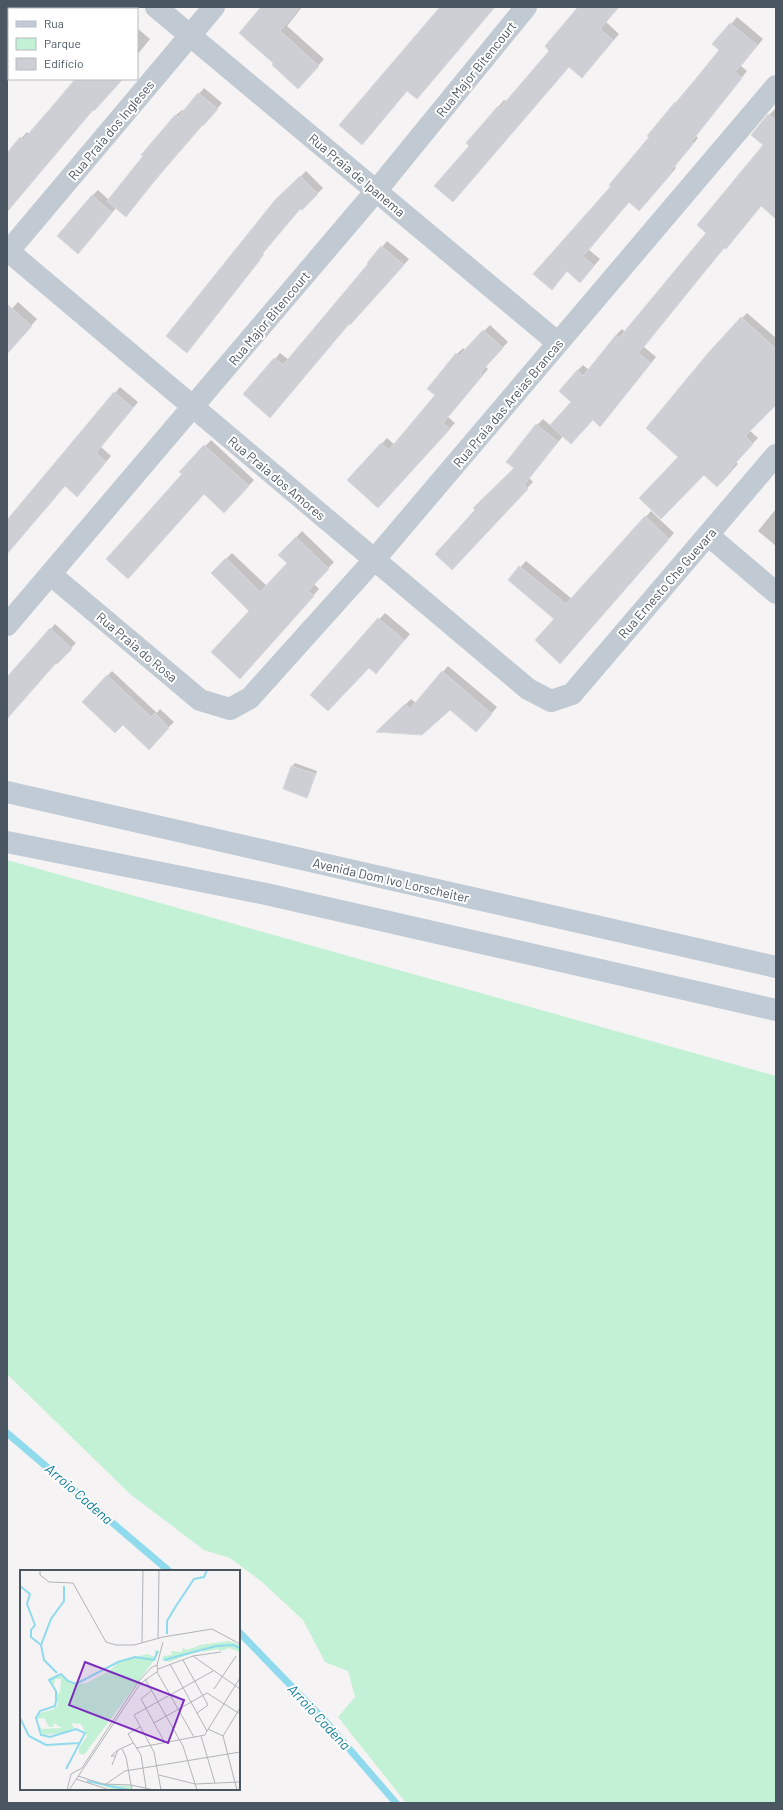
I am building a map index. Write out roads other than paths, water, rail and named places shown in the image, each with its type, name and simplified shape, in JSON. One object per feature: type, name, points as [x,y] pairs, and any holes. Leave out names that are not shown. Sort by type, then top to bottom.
[{"type":"main road","name":"Avenida Dom Ivo Lorscheiter","points":[[7,792],[776,967]]},
{"type":"main road","points":[[7,842],[274,896],[776,1010]]},
{"type":"street","name":"Rua Praia de Ipanema","points":[[156,7],[558,343]]},
{"type":"street","name":"Rua Praia dos Ingleses","points":[[8,252],[214,7]]},
{"type":"street","name":"Rua Major Bitencourt","points":[[7,625],[376,191],[526,7]]},
{"type":"street","name":"Rua Praia das Areias Brancas","points":[[230,709],[250,698],[374,560],[776,86]]},
{"type":"street","name":"Rua Praia dos Amores","points":[[8,252],[528,689],[551,701]]},
{"type":"street","name":"Rua Ernesto Che Guevara","points":[[551,701],[572,694],[776,455]]},
{"type":"street","points":[[708,534],[776,593]]},
{"type":"street","name":"Rua Praia do Rosa","points":[[50,574],[200,700],[230,709]]},
{"type":"waterway","name":"Arroio Cadena","points":[[7,1433],[168,1570]]},
{"type":"waterway","name":"Arroio Cadena","points":[[240,1633],[326,1722],[396,1803]]}]
